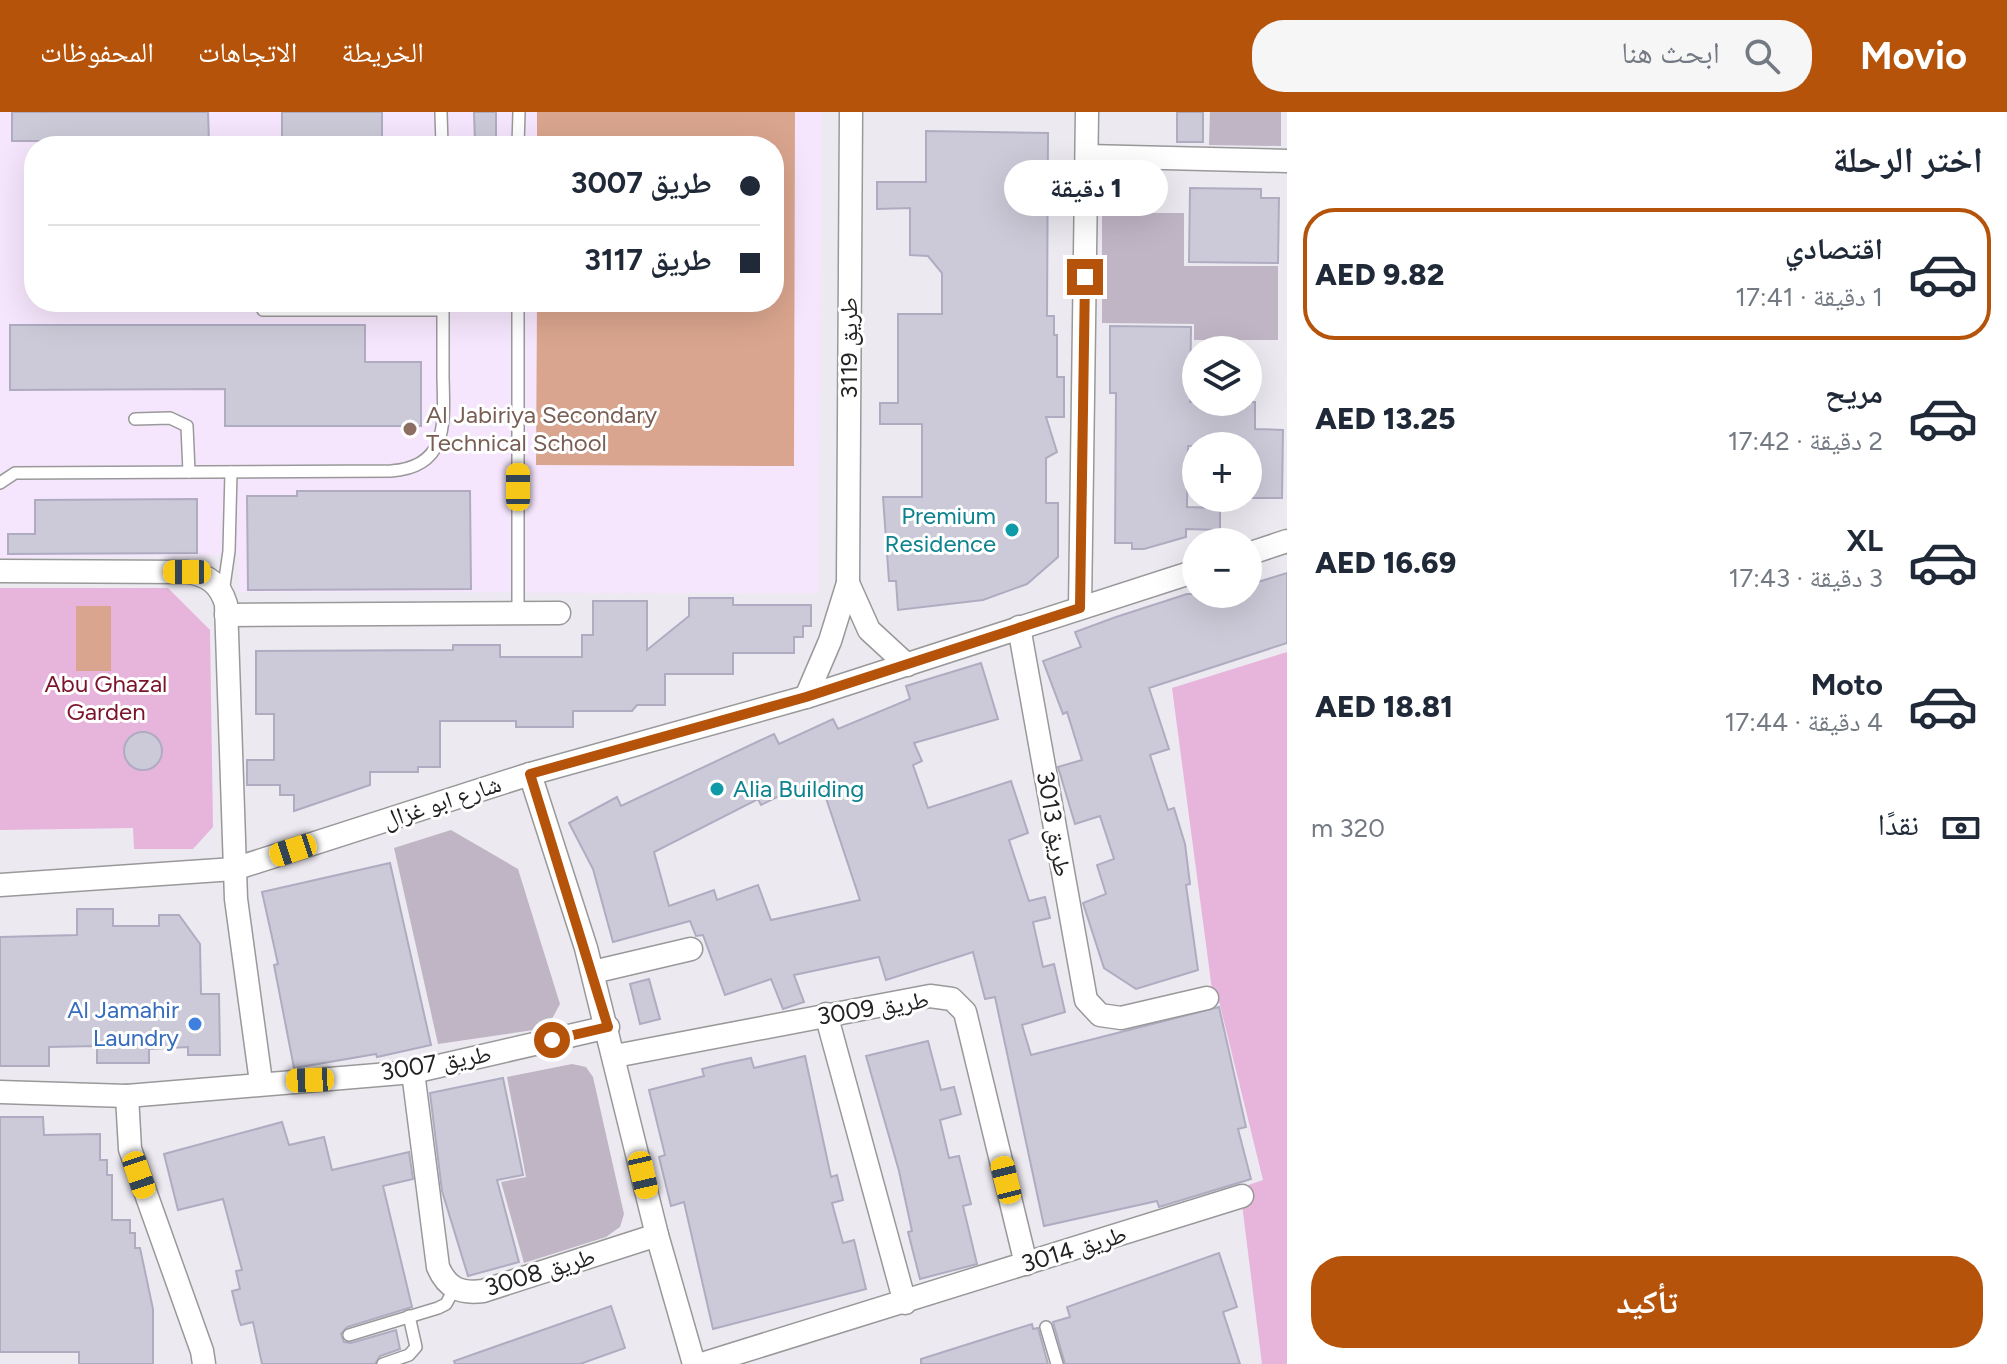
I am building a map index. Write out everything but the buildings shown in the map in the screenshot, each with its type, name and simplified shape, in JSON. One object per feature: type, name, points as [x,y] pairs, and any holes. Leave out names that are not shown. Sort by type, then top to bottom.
[{"type":"street","name":"طريق 3119","points":[[848,583],[851,112]]},
{"type":"street","points":[[1080,608],[1087,112]]},
{"type":"street","points":[[1087,156],[1287,161]]},
{"type":"street","points":[[1262,549],[1287,541]]},
{"type":"street","points":[[0,571],[187,572],[208,578],[224,604],[234,869],[239,933],[261,1082]]},
{"type":"street","name":"شارع ابو غزال","points":[[0,885],[234,869],[530,774],[806,697],[1182,575]]},
{"type":"street","points":[[848,583],[869,630],[907,665]]},
{"type":"street","points":[[806,697],[830,641],[848,583]]},
{"type":"street","points":[[224,604],[559,613]]},
{"type":"street","name":"طريق 3013","points":[[1019,627],[1086,1000],[1100,1015],[1121,1018],[1207,998]]},
{"type":"street","points":[[530,774],[593,972],[657,1235],[694,1364]]},
{"type":"street","points":[[593,972],[691,949]]},
{"type":"street","name":"طريق 3009","points":[[615,1056],[930,996],[952,999],[965,1012],[1026,1264]]},
{"type":"street","points":[[826,1014],[905,1303]]},
{"type":"street","name":"طريق 3007","points":[[0,1092],[127,1096],[261,1082],[413,1072],[608,1027]]},
{"type":"street","name":"طريق 3008","points":[[413,1072],[438,1267],[443,1280],[454,1289],[468,1293],[483,1291],[657,1235]]},
{"type":"street","points":[[127,1096],[130,1149],[204,1364]]},
{"type":"street","name":"طريق 3014","points":[[702,1364],[1242,1196]]},
{"type":"lane","points":[[441,112],[442,136]]},
{"type":"lane","points":[[518,136],[519,112]]},
{"type":"lane","points":[[0,483],[15,473],[391,471],[422,462],[437,446],[444,425],[443,312]]},
{"type":"lane","points":[[518,312],[518,613]]},
{"type":"lane","points":[[135,419],[176,419],[187,426],[190,432],[189,472]]},
{"type":"lane","points":[[224,604],[231,472]]},
{"type":"lane","points":[[349,1335],[446,1304],[454,1289]]},
{"type":"lane","points":[[383,1364],[409,1355],[416,1347],[409,1316]]},
{"type":"lane","points":[[1046,1327],[1057,1364]]},
{"type":"shaded area","name":"Al Jabiriya Secondary Technical School","points":[[0,112],[822,112],[818,593],[239,592],[239,555],[0,558]]},
{"type":"shaded area","points":[[537,112],[795,112],[794,466],[536,465],[537,312],[784,312],[784,136],[537,136]]},
{"type":"shaded area","points":[[1210,112],[1281,112],[1281,146],[1209,145]]},
{"type":"shaded area","points":[[1102,213],[1184,213],[1184,266],[1278,266],[1278,340],[1262,340],[1262,336],[1194,336],[1194,324],[1102,323]]},
{"type":"shaded area","points":[[76,606],[111,606],[111,671],[76,671]]},
{"type":"shaded area","points":[[451,830],[518,869],[560,1004],[547,1028],[438,1044],[394,848]]},
{"type":"shaded area","points":[[572,1064],[586,1067],[593,1077],[624,1214],[620,1227],[606,1237],[524,1263],[501,1182],[526,1177],[507,1077]]},
{"type":"green space","name":"Abu Ghazal Garden","points":[[0,588],[168,588],[210,630],[213,827],[193,849],[134,849],[133,828],[0,830]]},
{"type":"green space","points":[[1287,652],[1287,1364],[1262,1364],[1240,1188],[1263,1180],[1218,997],[1213,997],[1172,688]]},
{"type":"place","name":"Al Jabiriya Secondary Technical School","points":[[410,429]]},
{"type":"place","name":"Premium Residence","points":[[1012,530]]},
{"type":"place","name":"Alia Building","points":[[717,789]]},
{"type":"place","name":"Al Jamahir Laundry","points":[[195,1024]]},
{"type":"route","points":[[552,1040],[608,1027],[530,774],[806,697],[1080,608],[1085,277]]}]
